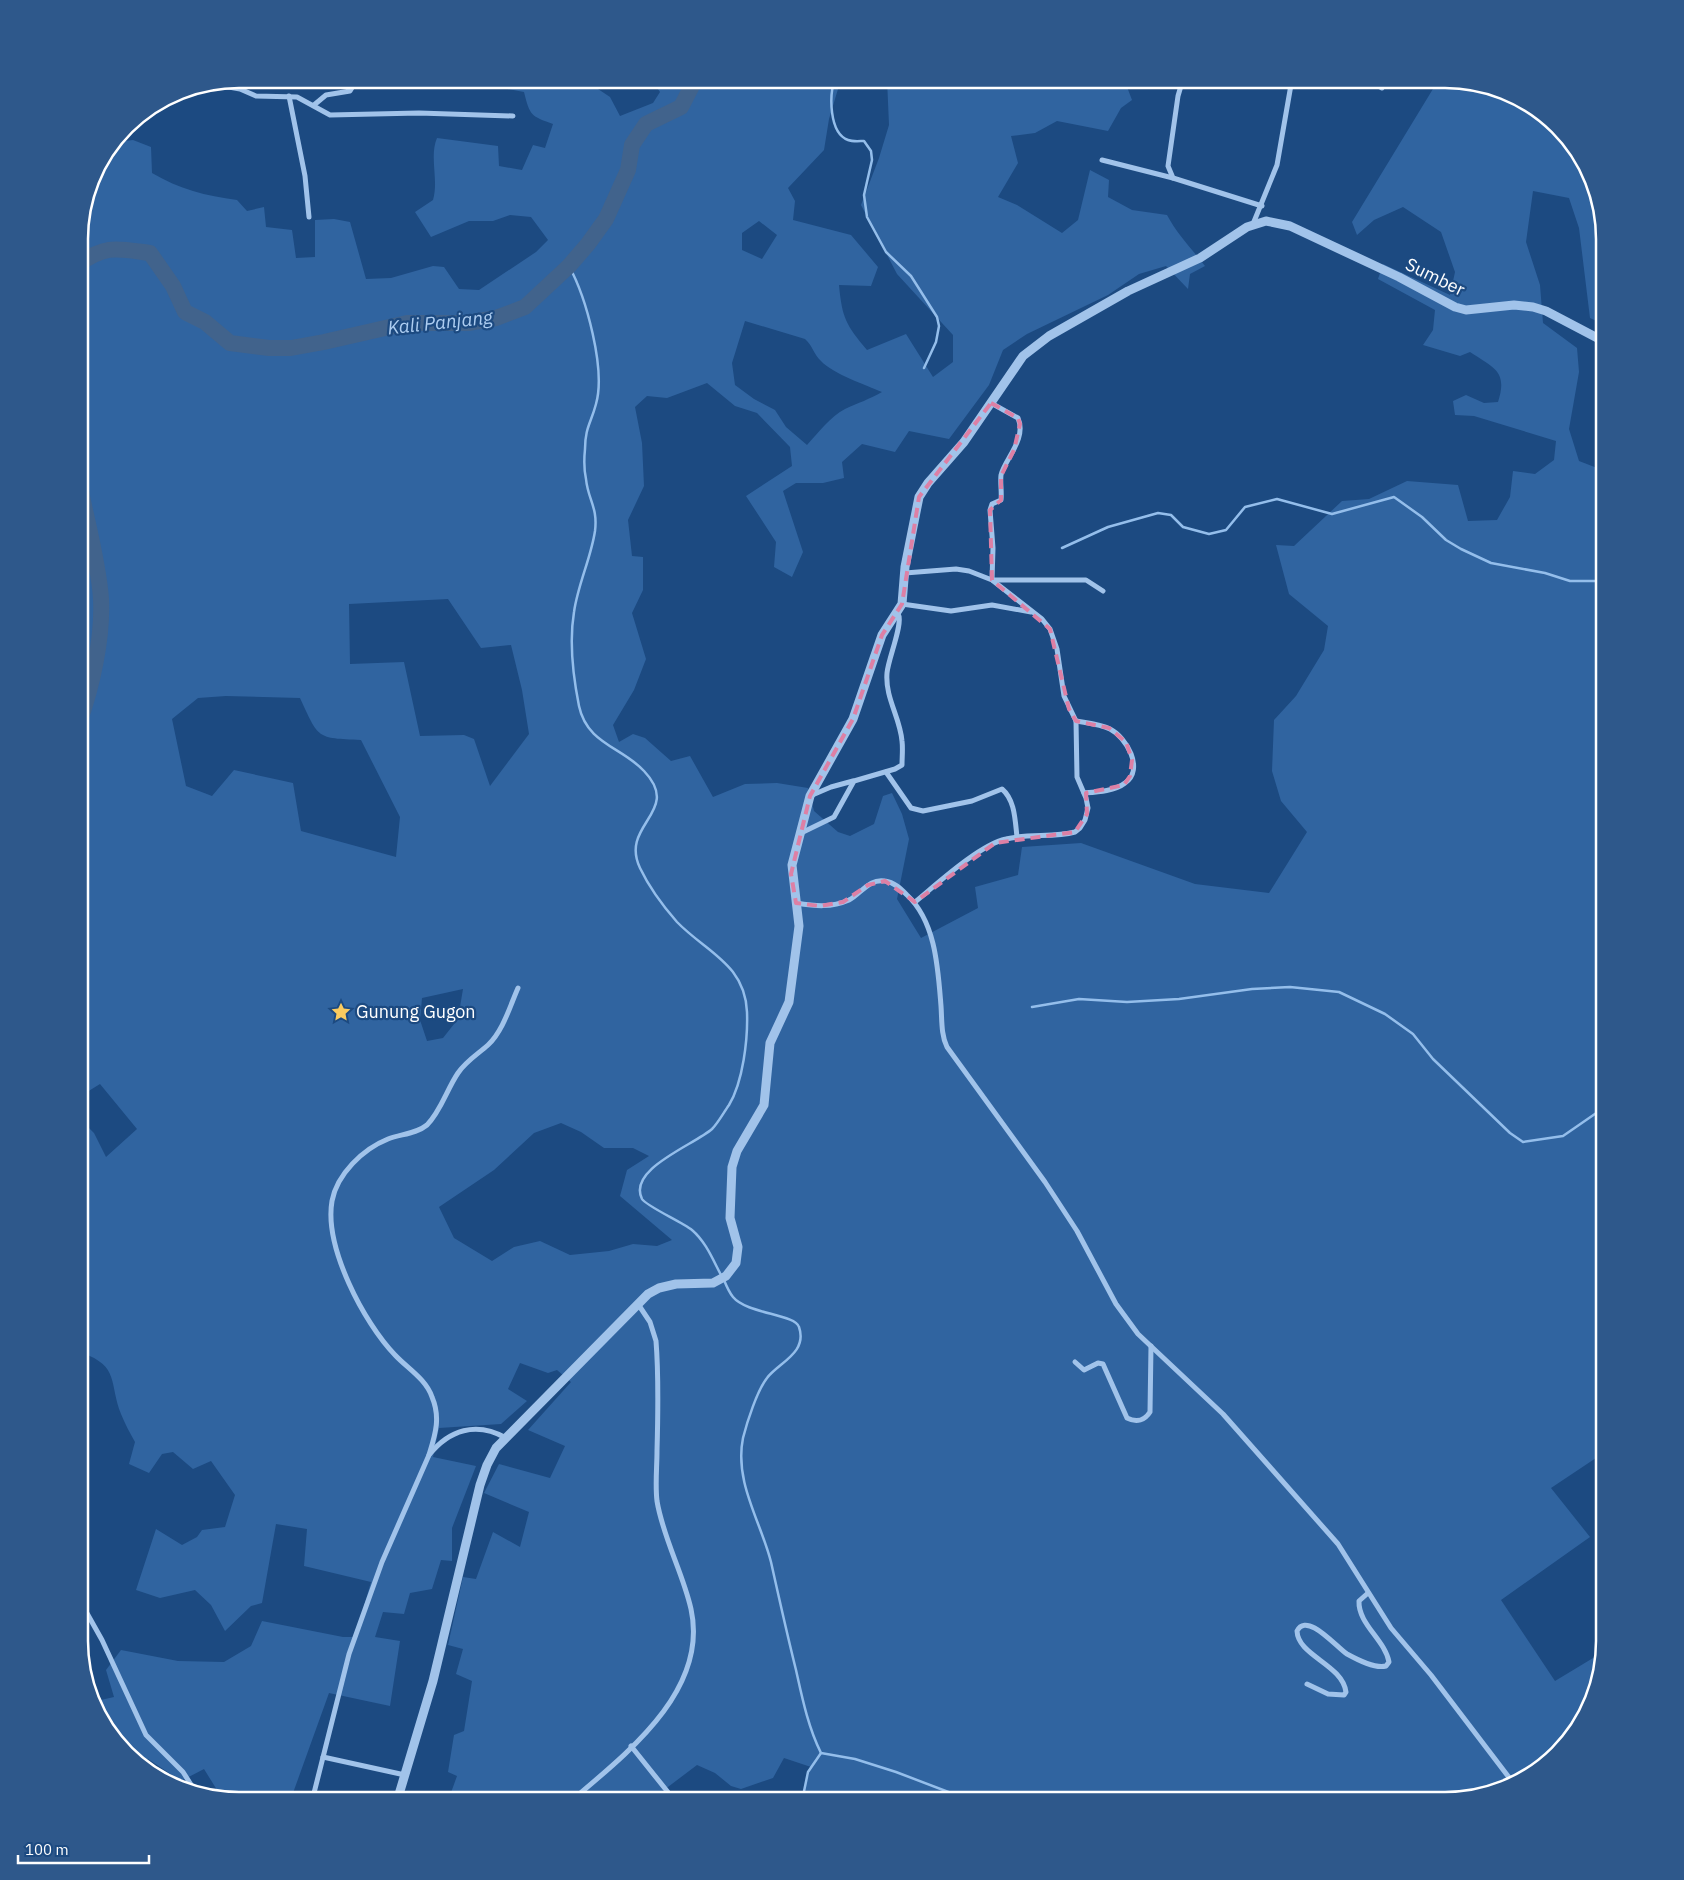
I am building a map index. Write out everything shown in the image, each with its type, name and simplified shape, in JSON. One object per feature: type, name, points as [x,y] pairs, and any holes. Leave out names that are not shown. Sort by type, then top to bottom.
[{"type":"street","points":[[234,88],[256,96],[289,96],[314,105],[326,114],[342,116],[420,113],[513,116]]},
{"type":"street","points":[[314,105],[326,94],[350,91],[351,88]]},
{"type":"street","points":[[1173,178],[1168,166],[1180,88]]},
{"type":"street","points":[[400,1792],[432,1681],[480,1485],[487,1465],[506,1438],[648,1294],[664,1286],[709,1283],[723,1278],[735,1266],[739,1251],[730,1218],[733,1162],[742,1141],[764,1105],[770,1044],[786,1010],[792,983],[799,933],[791,874],[793,854],[810,796],[850,726],[882,635],[898,614],[902,604],[905,573],[919,497],[928,482],[964,442],[1016,364],[1042,341],[1128,291],[1200,258],[1254,224],[1273,180],[1290,88]]},
{"type":"street","points":[[289,96],[307,189],[309,217]]},
{"type":"street","points":[[1102,160],[1173,178],[1262,206]]},
{"type":"street","name":"Sumber","points":[[1254,224],[1273,221],[1290,226],[1399,277],[1455,307],[1466,310],[1506,305],[1533,307],[1546,311],[1596,337]]},
{"type":"street","points":[[991,403],[1018,418],[1020,428],[1012,454],[1001,476],[1001,500],[992,504],[990,510],[993,548],[992,580]]},
{"type":"street","points":[[905,573],[969,571],[992,580],[1042,619],[1054,639],[1064,696],[1076,722],[1077,777],[1088,808],[1080,828],[1070,833],[1004,839],[989,846],[946,876],[915,902]]},
{"type":"street","points":[[992,580],[1086,580],[1103,591]]},
{"type":"street","points":[[902,604],[951,611],[964,611],[992,605],[1034,612]]},
{"type":"street","points":[[810,796],[816,796],[832,787],[900,767],[902,739],[890,704],[886,684],[888,659],[900,623],[898,614]]},
{"type":"street","points":[[1076,722],[1112,730],[1128,746],[1132,760],[1130,776],[1124,785],[1084,793]]},
{"type":"street","points":[[886,772],[911,808],[923,811],[972,801],[1002,789],[1009,795],[1012,802],[1017,837]]},
{"type":"street","points":[[799,834],[834,817],[854,781]]},
{"type":"street","points":[[796,903],[820,906],[835,904],[855,896],[868,885],[885,881],[896,885],[915,902],[925,919],[931,937],[937,964],[943,1035],[950,1054],[1045,1182],[1077,1232],[1126,1320],[1223,1414],[1338,1544],[1391,1628],[1431,1675],[1509,1778]]},
{"type":"street","points":[[314,1792],[349,1654],[382,1562],[429,1455],[438,1425],[432,1396],[422,1381],[380,1338],[355,1297],[340,1258],[334,1233],[332,1203],[336,1189],[344,1176],[372,1147],[427,1125],[458,1073],[494,1037],[518,988]]},
{"type":"street","points":[[582,1792],[660,1717],[681,1686],[692,1659],[694,1627],[691,1608],[670,1547],[657,1500],[656,1341],[650,1322],[638,1303]]},
{"type":"street","points":[[1075,1362],[1084,1370],[1098,1364],[1103,1364],[1127,1418],[1139,1421],[1146,1418],[1150,1412],[1151,1346]]},
{"type":"street","points":[[429,1455],[440,1441],[454,1433],[482,1430],[506,1438]]},
{"type":"street","points":[[1307,1684],[1335,1696],[1344,1695],[1346,1692],[1339,1676],[1300,1642],[1297,1631],[1302,1625],[1307,1624],[1326,1635],[1346,1653],[1378,1668],[1386,1666],[1389,1662],[1388,1654],[1360,1612],[1359,1601],[1368,1593]]},
{"type":"street","points":[[88,1615],[102,1640],[146,1735],[183,1772],[191,1784]]},
{"type":"street","points":[[631,1746],[668,1792]]},
{"type":"street","points":[[323,1757],[405,1774]]},
{"type":"highlighted area","points":[[991,403],[1018,418],[1020,424],[1014,450],[1001,476],[1001,500],[990,510],[992,580],[1050,629],[1069,709],[1076,721],[1109,728],[1126,742],[1132,760],[1130,776],[1124,785],[1086,793],[1087,814],[1075,832],[995,843],[915,902],[885,881],[868,885],[843,902],[820,906],[796,903],[791,874],[810,796],[853,719],[882,635],[902,604],[919,497]]},
{"type":"shaded area","points":[[503,88],[596,88],[610,97],[620,116],[653,103],[660,92],[657,88],[838,88],[829,119],[824,150],[788,188],[795,201],[793,220],[851,235],[878,267],[871,286],[839,285],[846,320],[854,334],[867,350],[906,334],[933,377],[953,362],[953,335],[897,274],[861,205],[889,125],[887,88],[1127,88],[1132,100],[1121,108],[1108,131],[1057,121],[1035,133],[1011,136],[1018,163],[998,197],[1017,205],[1062,233],[1078,220],[1090,170],[1109,180],[1108,197],[1132,210],[1167,215],[1180,235],[1205,266],[1190,274],[1188,289],[1166,266],[1139,274],[1108,295],[1027,334],[1003,350],[989,385],[949,439],[909,431],[895,452],[862,444],[842,462],[844,478],[823,483],[796,483],[783,491],[803,552],[792,577],[774,567],[776,542],[746,496],[792,466],[790,447],[757,413],[735,406],[707,383],[667,398],[647,396],[635,407],[642,443],[644,486],[628,520],[632,556],[643,557],[643,590],[632,613],[646,659],[634,690],[613,725],[619,742],[633,734],[645,738],[671,761],[690,756],[713,797],[745,784],[777,783],[808,788],[814,811],[838,832],[850,836],[874,824],[883,796],[892,793],[902,814],[909,839],[897,899],[921,938],[978,908],[975,887],[1018,875],[1022,847],[1081,843],[1195,884],[1269,893],[1307,832],[1281,801],[1272,771],[1274,720],[1296,696],[1324,650],[1328,626],[1289,594],[1276,545],[1294,546],[1342,501],[1369,499],[1407,481],[1458,485],[1468,521],[1497,520],[1510,497],[1513,471],[1535,474],[1554,460],[1556,441],[1474,416],[1455,415],[1453,401],[1466,395],[1484,403],[1498,402],[1501,383],[1497,371],[1470,352],[1460,356],[1423,345],[1433,330],[1435,310],[1378,279],[1383,264],[1450,295],[1455,272],[1441,232],[1403,207],[1374,220],[1357,235],[1352,222],[1434,88],[1475,90],[1503,99],[1521,108],[1545,125],[1559,139],[1576,163],[1594,209],[1596,229],[1596,321],[1590,318],[1579,228],[1569,198],[1533,191],[1526,242],[1540,285],[1543,323],[1577,348],[1579,372],[1569,429],[1579,461],[1596,468],[1596,1458],[1551,1488],[1590,1537],[1501,1600],[1555,1681],[1595,1657],[1591,1681],[1585,1699],[1571,1725],[1545,1755],[1529,1767],[1512,1777],[1494,1784],[1475,1790],[1455,1792],[804,1792],[811,1767],[784,1758],[773,1778],[741,1789],[731,1786],[715,1773],[697,1765],[661,1792],[451,1792],[457,1776],[448,1772],[454,1735],[464,1731],[472,1681],[456,1674],[463,1649],[448,1645],[463,1577],[476,1579],[493,1532],[520,1547],[529,1512],[484,1493],[499,1464],[550,1478],[565,1446],[528,1430],[571,1382],[557,1370],[548,1373],[520,1363],[508,1389],[527,1401],[501,1424],[439,1428],[433,1457],[476,1466],[452,1528],[452,1561],[441,1560],[432,1589],[410,1593],[404,1614],[383,1612],[375,1637],[400,1641],[390,1706],[329,1693],[293,1792],[218,1791],[204,1769],[182,1781],[139,1755],[113,1725],[100,1700],[114,1697],[106,1670],[121,1650],[178,1661],[224,1662],[251,1646],[262,1621],[343,1637],[355,1637],[371,1582],[304,1566],[307,1529],[276,1524],[262,1603],[251,1606],[225,1631],[211,1605],[195,1590],[160,1598],[136,1590],[156,1529],[182,1545],[197,1537],[202,1530],[225,1527],[235,1495],[211,1461],[193,1469],[173,1452],[162,1454],[149,1473],[129,1464],[135,1442],[121,1414],[111,1377],[108,1370],[102,1364],[88,1356],[88,1127],[94,1133],[106,1157],[137,1129],[100,1084],[88,1091],[88,229],[93,199],[103,172],[113,155],[123,141],[133,140],[151,147],[152,173],[162,179],[193,191],[237,200],[247,211],[264,207],[266,227],[292,230],[296,258],[315,257],[315,220],[334,219],[350,222],[366,279],[391,278],[433,266],[444,267],[459,289],[479,290],[536,252],[548,240],[531,217],[510,215],[493,221],[469,221],[431,237],[415,212],[433,200],[435,192],[434,153],[437,138],[498,146],[499,166],[522,170],[533,145],[545,148],[553,124],[532,114],[524,92]],"holes":[[[759,221],[777,235],[762,259],[742,250],[742,233]],[[745,321],[805,339],[826,366],[841,375],[882,392],[834,416],[807,445],[786,427],[775,410],[754,399],[735,385],[732,363]],[[448,599],[481,648],[511,645],[522,690],[529,734],[490,786],[474,739],[464,735],[420,736],[404,662],[350,664],[349,604]],[[226,696],[300,698],[311,722],[321,734],[327,737],[361,740],[400,817],[396,857],[301,831],[293,783],[234,770],[212,796],[186,786],[172,719],[198,698]],[[463,989],[458,1019],[443,1038],[427,1041],[420,1020],[422,998]],[[561,1123],[581,1132],[604,1148],[633,1148],[649,1156],[627,1170],[620,1196],[672,1240],[657,1246],[633,1244],[609,1251],[570,1255],[540,1241],[514,1247],[492,1261],[454,1238],[439,1207],[494,1170],[534,1133]]]},
{"type":"waterway","name":"Kali Panjang","points":[[88,259],[97,253],[121,249],[150,253],[173,286],[185,312],[205,322],[230,343],[269,348],[291,348],[407,323],[468,323],[496,318],[525,307],[569,266],[588,244],[606,219],[628,170],[632,145],[646,124],[681,107],[691,88]]},
{"type":"waterway","points":[[833,88],[832,113],[837,130],[848,140],[864,141],[871,151],[872,160],[864,195],[867,217],[886,252],[911,276],[937,317],[939,326],[936,342],[924,368]]},
{"type":"waterway","points":[[569,266],[588,314],[593,333],[598,372],[596,404],[586,436],[584,461],[587,486],[596,523],[591,551],[576,602],[572,635],[573,671],[579,706],[583,719],[589,729],[606,744],[635,763],[644,771],[654,785],[657,797],[654,808],[637,840],[636,853],[640,868],[657,896],[677,922],[732,970],[745,996],[747,1012],[744,1060],[738,1085],[729,1105],[712,1129],[653,1168],[644,1178],[640,1188],[642,1199],[645,1202],[692,1230],[697,1235],[709,1251],[721,1275]]},
{"type":"waterway","points":[[1062,548],[1108,527],[1158,513],[1171,515],[1183,527],[1209,534],[1226,530],[1245,507],[1277,499],[1332,514],[1394,497],[1422,517],[1446,540],[1491,563],[1545,573],[1570,581],[1596,581]]},
{"type":"waterway","name":"Kali Panjang","points":[[88,523],[98,571],[101,614],[96,662],[88,694]]},
{"type":"waterway","points":[[1032,1007],[1079,999],[1127,1002],[1179,999],[1252,989],[1290,987],[1339,992],[1385,1014],[1413,1034],[1433,1059],[1510,1133],[1523,1142],[1563,1136],[1596,1113]]},
{"type":"waterway","points":[[724,1280],[733,1297],[740,1303],[759,1311],[789,1319],[799,1327],[801,1336],[796,1351],[767,1378],[760,1391],[745,1431],[741,1454],[745,1486],[767,1547],[812,1733],[821,1753],[855,1759],[948,1792]]},
{"type":"waterway","points":[[804,1792],[808,1772],[821,1753]]},
{"type":"place","name":"Gunung Gugon","points":[[341,1012]]}]
